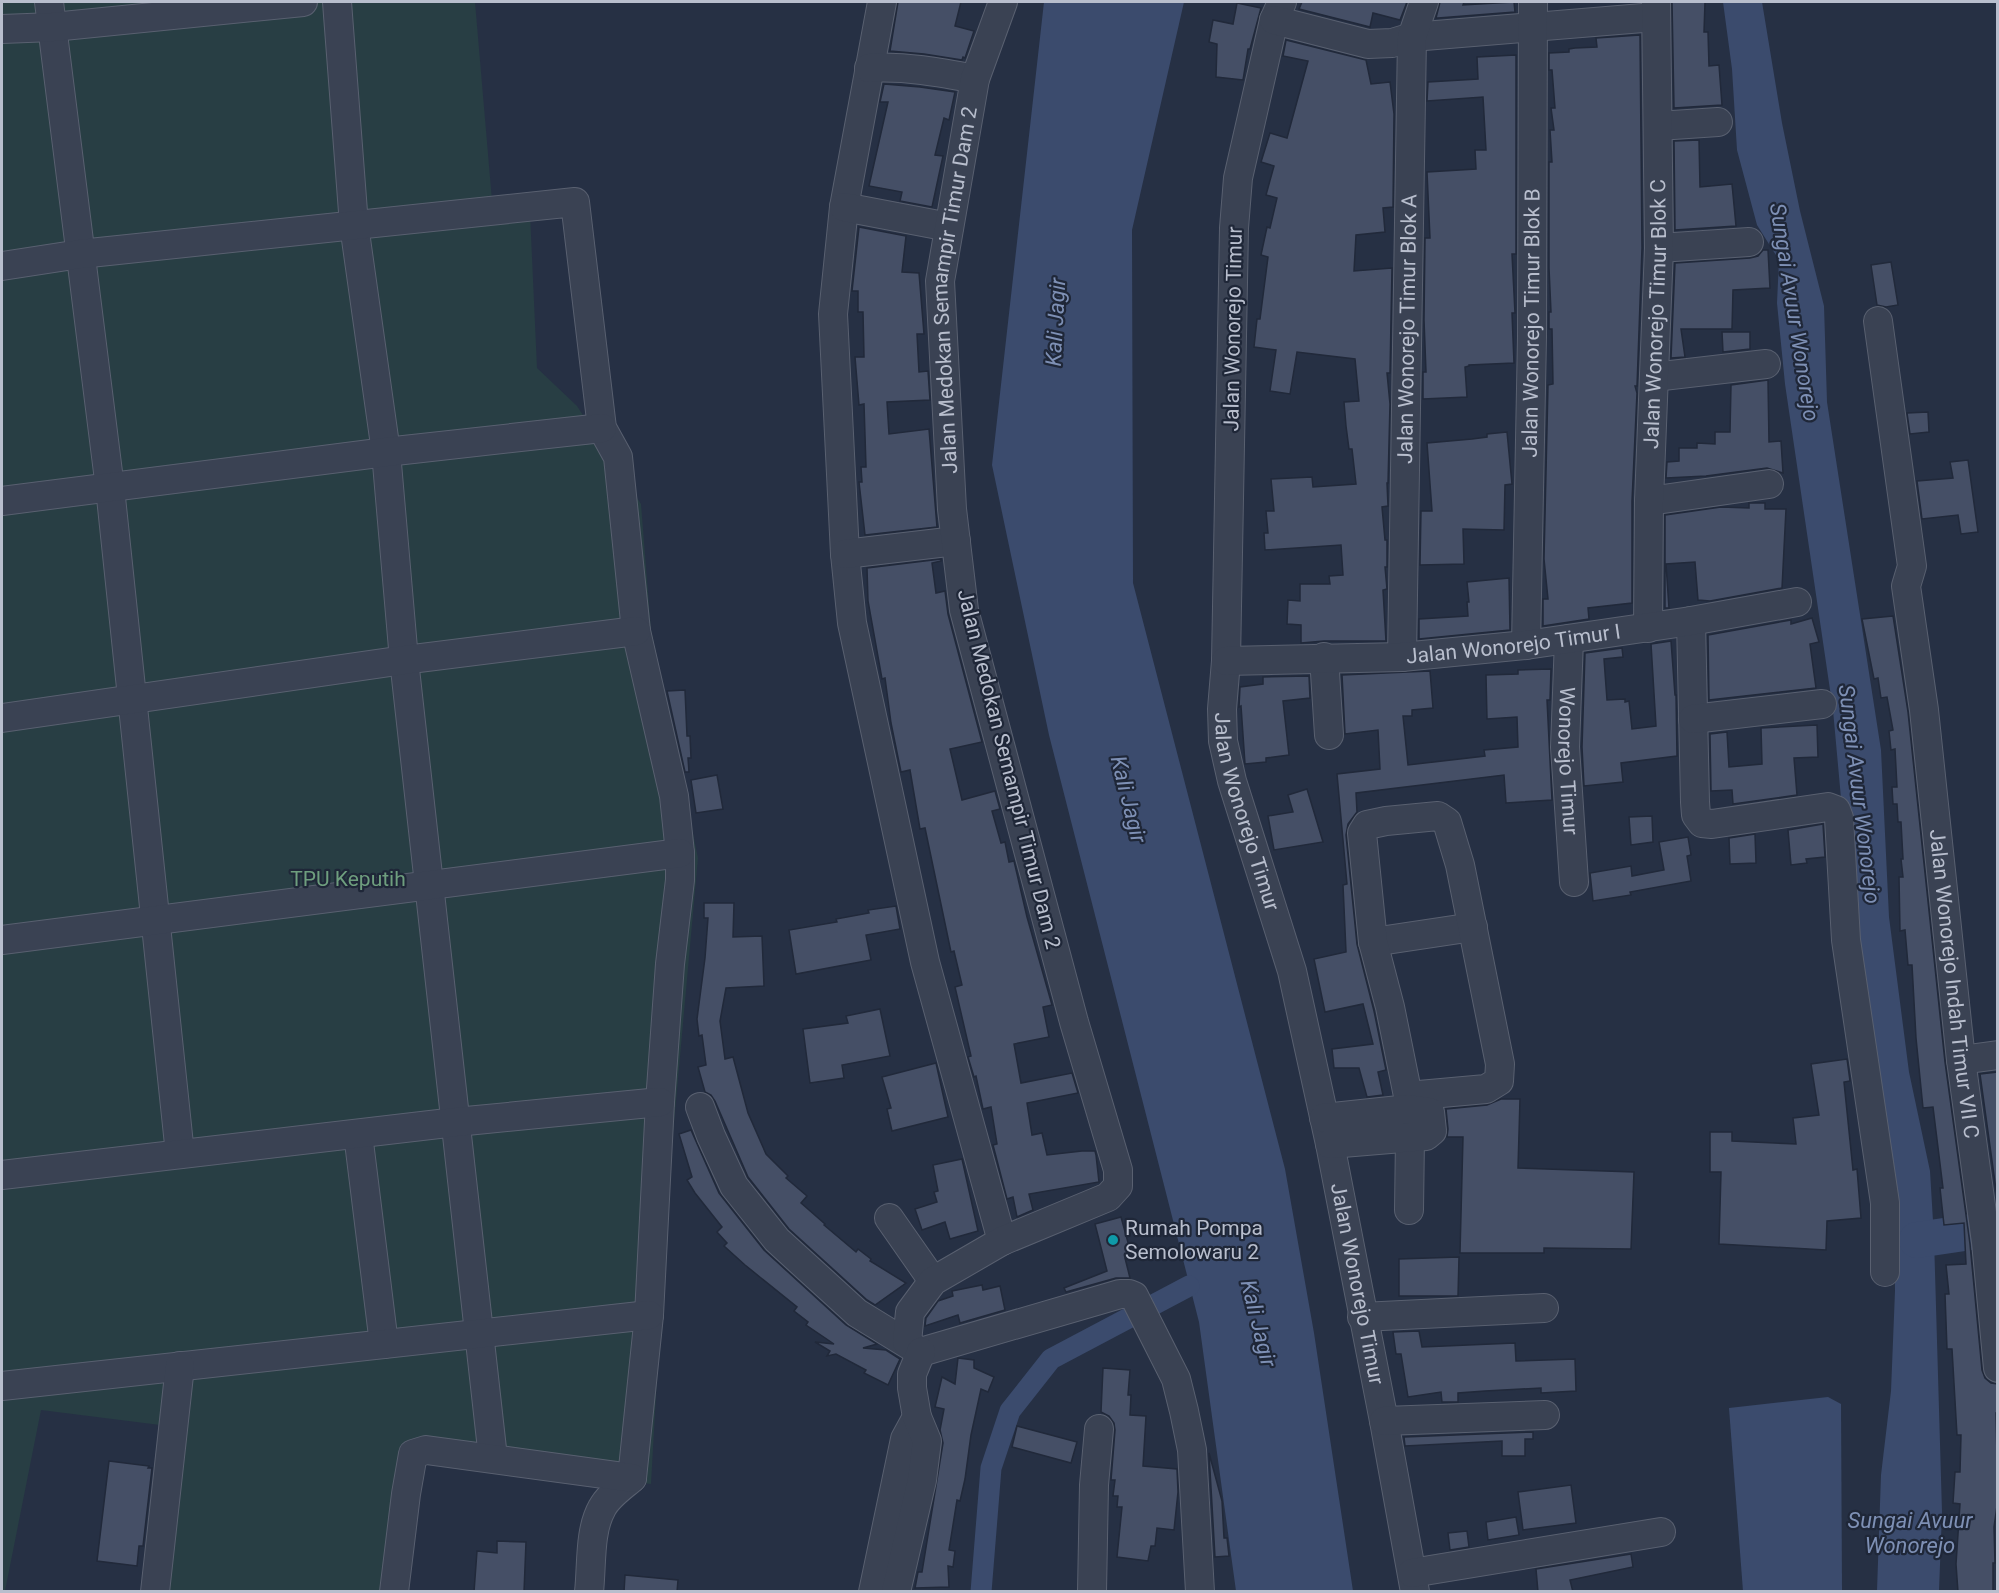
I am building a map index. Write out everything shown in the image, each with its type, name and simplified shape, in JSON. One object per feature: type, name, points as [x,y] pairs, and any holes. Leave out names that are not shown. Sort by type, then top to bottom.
[{"type":"street","points":[[2,29],[51,14],[303,2]]},
{"type":"street","points":[[337,2],[354,225],[386,452],[404,660],[493,1458]]},
{"type":"street","points":[[882,2],[844,207],[833,314],[845,554],[852,623],[922,950],[1002,1241]]},
{"type":"street","name":"Jalan Medokan Semampir Timur Dam 2","points":[[896,1592],[922,1480],[927,1441],[917,1416],[912,1388],[914,1347],[910,1312],[933,1281],[1002,1241],[1108,1197],[1118,1186],[1118,1170],[1074,1022],[964,610],[952,509],[940,281],[975,79],[1003,2]]},
{"type":"street","name":"Jalan Wonorejo Timur Blok A","points":[[1402,657],[1412,38],[1424,2]]},
{"type":"street","name":"Jalan Wonorejo Timur","points":[[1414,1582],[1327,1131],[1292,972],[1232,781],[1223,741],[1235,218],[1238,178],[1278,11],[1368,44],[1392,43],[1532,15],[1656,9]]},
{"type":"street","name":"Jalan Wonorejo Timur Blok C","points":[[1648,628],[1649,501],[1659,248],[1656,9]]},
{"type":"street","points":[[51,14],[110,488],[180,1154]]},
{"type":"street","name":"Jalan Wonorejo Timur Blok B","points":[[1526,645],[1532,337],[1532,15]]},
{"type":"street","points":[[869,68],[923,69],[975,79]]},
{"type":"street","points":[[1658,126],[1718,122]]},
{"type":"street","points":[[2,266],[80,254],[574,202],[602,428],[618,457],[636,631],[674,796],[680,853],[680,880],[670,964],[660,1102],[649,1315],[632,1478],[603,1505],[598,1517],[594,1534],[589,1592]]},
{"type":"street","points":[[844,207],[949,226]]},
{"type":"street","points":[[1659,248],[1749,242]]},
{"type":"street","name":"Jalan Wonorejo Indah Timur VII C","points":[[1878,321],[1912,566],[1906,586],[1924,710],[1961,1060],[1985,1142],[1997,1366]]},
{"type":"street","points":[[1653,377],[1766,364]]},
{"type":"street","points":[[2,501],[386,452],[602,428]]},
{"type":"street","points":[[1649,501],[1768,484]]},
{"type":"street","points":[[845,554],[956,541]]},
{"type":"street","name":"Jalan Wonorejo Timur I","points":[[1226,660],[1402,657],[1526,645],[1648,628],[1797,602]]},
{"type":"street","points":[[1691,621],[1696,815],[1702,824],[1828,807],[1836,810],[1839,818],[1846,940],[1885,1203],[1885,1272]]},
{"type":"street","points":[[2,718],[404,660],[636,631]]},
{"type":"street","name":"Wonorejo Timur","points":[[1569,639],[1565,747],[1574,882]]},
{"type":"street","points":[[1324,657],[1329,735]]},
{"type":"street","points":[[1693,719],[1821,704]]},
{"type":"street","points":[[1327,1131],[1408,1103],[1486,1089],[1499,1081],[1500,1064],[1460,865],[1447,822],[1438,816],[1386,820],[1367,825],[1362,833],[1373,942],[1390,1007],[1408,1103]]},
{"type":"street","points":[[2,940],[680,853]]},
{"type":"street","points":[[1373,942],[1473,927]]},
{"type":"street","points":[[1961,1060],[1998,1055]]},
{"type":"street","points":[[2,1175],[456,1122],[660,1102]]},
{"type":"street","points":[[1327,1131],[1410,1137],[1426,1136],[1432,1131],[1430,1112],[1408,1103]]},
{"type":"street","points":[[700,1107],[734,1186],[777,1240],[857,1313],[914,1347],[1120,1294],[1129,1294],[1144,1314],[1176,1379],[1185,1411],[1192,1449],[1200,1592]]},
{"type":"street","points":[[358,1134],[384,1344]]},
{"type":"street","points":[[1410,1137],[1410,1210]]},
{"type":"street","points":[[889,1218],[933,1281]]},
{"type":"street","points":[[1362,1317],[1544,1308]]},
{"type":"street","points":[[2,1386],[649,1315]]},
{"type":"street","points":[[154,1592],[180,1366]]},
{"type":"street","points":[[1384,1421],[1545,1415]]},
{"type":"street","points":[[873,1592],[905,1439],[917,1416]]},
{"type":"street","points":[[1092,1592],[1094,1485],[1099,1429]]},
{"type":"street","points":[[394,1592],[406,1494],[413,1454],[418,1451],[493,1458],[632,1478]]},
{"type":"street","points":[[1414,1582],[1661,1532]]},
{"type":"street","points":[[141,1592],[146,1558]]},
{"type":"green space","name":"TPU Keputih","points":[[2,2],[475,2],[494,224],[530,213],[537,368],[577,406],[641,504],[651,630],[698,858],[667,1200],[651,1484],[419,1456],[395,1591],[149,1591],[168,1426],[41,1410],[5,1591],[2,1592]]},
{"type":"water","name":"Kali Jagir","points":[[1044,2],[1184,2],[1132,230],[1133,583],[1285,1169],[1314,1333],[1353,1591],[1236,1591],[1199,1322],[1049,735],[992,465]]},
{"type":"water","name":"Sungai Avuur Wonorejo","points":[[1723,2],[1762,2],[1782,123],[1800,211],[1824,306],[1827,402],[1881,750],[1889,917],[1909,1072],[1930,1171],[1942,1512],[1939,1591],[1877,1591],[1881,1475],[1891,1391],[1895,1291],[1894,1206],[1847,864],[1833,710],[1785,384],[1777,303],[1779,260],[1757,225],[1737,150],[1732,69]]},
{"type":"water","points":[[1828,1397],[1841,1404],[1842,1591],[1743,1591],[1729,1408]]},
{"type":"building","points":[[898,2],[961,2],[955,26],[974,31],[965,58],[963,57],[962,60],[890,51]]},
{"type":"building","points":[[1302,2],[1407,2],[1400,20],[1373,13],[1370,27],[1299,9]]},
{"type":"building","points":[[1440,2],[1464,2],[1463,5],[1514,2],[1515,12],[1436,18]]},
{"type":"building","points":[[1672,2],[1705,2],[1704,32],[1708,32],[1709,66],[1719,65],[1722,105],[1674,108]]},
{"type":"building","points":[[1237,3],[1261,8],[1250,49],[1248,49],[1243,80],[1216,77],[1217,44],[1209,42],[1213,20],[1233,24]]},
{"type":"building","points":[[1640,35],[1642,248],[1637,386],[1635,386],[1637,393],[1632,501],[1632,603],[1588,608],[1589,619],[1543,626],[1543,599],[1548,599],[1544,559],[1548,385],[1553,384],[1552,329],[1549,329],[1549,312],[1551,312],[1549,162],[1552,162],[1550,130],[1554,130],[1551,108],[1555,108],[1552,70],[1549,70],[1549,53],[1597,47],[1596,38]]},
{"type":"building","points":[[1286,40],[1366,60],[1371,84],[1390,82],[1394,114],[1393,207],[1383,208],[1385,232],[1356,235],[1354,271],[1392,268],[1390,373],[1387,373],[1390,404],[1388,506],[1382,507],[1385,540],[1387,540],[1387,567],[1385,567],[1387,589],[1383,590],[1386,641],[1301,643],[1301,625],[1287,624],[1288,600],[1300,601],[1300,584],[1330,584],[1329,576],[1343,575],[1341,545],[1265,550],[1264,533],[1268,533],[1266,511],[1274,511],[1271,479],[1312,477],[1313,487],[1356,484],[1352,449],[1349,449],[1344,402],[1359,401],[1355,359],[1297,352],[1290,394],[1270,391],[1276,350],[1254,347],[1268,257],[1261,255],[1277,198],[1266,195],[1274,166],[1261,162],[1270,133],[1287,138],[1308,61],[1283,56]]},
{"type":"building","points":[[1516,55],[1516,254],[1512,254],[1515,313],[1512,313],[1514,363],[1469,365],[1465,367],[1467,397],[1423,399],[1423,372],[1426,372],[1425,238],[1430,238],[1427,172],[1476,169],[1475,150],[1486,150],[1483,97],[1427,101],[1428,82],[1478,79],[1477,57]]},
{"type":"building","points":[[884,84],[955,92],[949,120],[944,118],[935,155],[943,156],[932,207],[900,201],[902,192],[869,186],[888,102],[880,102]]},
{"type":"building","points":[[1699,140],[1700,187],[1732,184],[1736,226],[1675,230],[1674,141]]},
{"type":"building","points":[[859,227],[906,236],[902,272],[919,273],[924,334],[917,334],[919,372],[928,371],[930,400],[887,402],[889,434],[929,429],[937,527],[865,535],[859,482],[862,482],[861,467],[866,467],[864,404],[859,405],[855,357],[864,357],[863,312],[858,312],[858,291],[852,291]]},
{"type":"building","points":[[1763,250],[1768,250],[1770,288],[1733,290],[1732,329],[1681,329],[1685,357],[1671,358],[1675,263],[1750,258],[1758,256]]},
{"type":"building","points":[[1891,262],[1898,305],[1886,307],[1877,305],[1871,265]]},
{"type":"building","points":[[1722,332],[1750,332],[1750,349],[1723,352]]},
{"type":"building","points":[[1768,380],[1769,442],[1781,441],[1783,473],[1767,468],[1706,476],[1666,478],[1667,462],[1679,461],[1679,448],[1697,448],[1697,443],[1715,444],[1715,432],[1730,432],[1731,385]]},
{"type":"building","points":[[1928,412],[1929,432],[1910,434],[1907,413]]},
{"type":"building","points":[[1507,432],[1512,484],[1505,485],[1504,530],[1463,529],[1464,564],[1420,565],[1421,511],[1432,511],[1427,443],[1487,437],[1487,434]]},
{"type":"building","points":[[1968,460],[1978,532],[1961,534],[1958,515],[1922,519],[1917,481],[1953,478],[1950,462]]},
{"type":"building","points":[[1749,503],[1765,503],[1765,509],[1786,509],[1782,588],[1710,601],[1698,600],[1695,562],[1666,564],[1669,608],[1665,608],[1665,515],[1721,507],[1749,508]]},
{"type":"building","points":[[941,559],[941,561],[932,563],[936,593],[945,591],[948,614],[982,742],[950,749],[962,800],[995,791],[1000,809],[992,811],[1001,843],[1005,842],[1009,862],[1014,861],[1052,1005],[1043,1007],[1049,1037],[1014,1044],[1021,1083],[1072,1073],[1078,1093],[1027,1103],[1032,1135],[1042,1133],[1047,1155],[1095,1151],[1096,1155],[1099,1182],[1029,1194],[1033,1210],[1017,1217],[1013,1197],[1007,1199],[993,1145],[997,1144],[991,1107],[983,1109],[976,1076],[974,1077],[968,1057],[971,1056],[955,987],[962,985],[954,951],[951,952],[925,828],[920,829],[910,770],[901,772],[885,678],[882,679],[868,601],[867,568]]},
{"type":"building","points":[[1509,578],[1510,630],[1419,639],[1419,619],[1468,616],[1467,582]]},
{"type":"building","points":[[1893,616],[1908,712],[1945,1062],[1970,1244],[1982,1370],[1985,1378],[1991,1383],[1998,1384],[1998,1413],[1996,1413],[1998,1499],[1994,1527],[1993,1592],[1958,1592],[1956,1564],[1960,1504],[1953,1503],[1955,1472],[1960,1472],[1961,1435],[1957,1435],[1952,1349],[1947,1349],[1945,1294],[1949,1294],[1946,1265],[1966,1264],[1964,1223],[1944,1225],[1940,1188],[1943,1188],[1933,1107],[1923,1108],[1912,965],[1908,965],[1905,930],[1900,931],[1899,877],[1903,877],[1901,859],[1903,859],[1901,822],[1898,822],[1897,804],[1893,804],[1892,787],[1897,787],[1895,749],[1891,750],[1889,731],[1893,730],[1887,697],[1881,698],[1878,678],[1874,679],[1862,619]]},
{"type":"building","points":[[1812,618],[1819,642],[1810,644],[1816,688],[1709,700],[1708,635],[1791,620],[1791,624]]},
{"type":"building","points":[[1671,641],[1676,695],[1677,756],[1621,763],[1623,782],[1584,786],[1582,747],[1585,653],[1622,648],[1623,657],[1604,659],[1607,700],[1625,699],[1625,702],[1629,701],[1632,729],[1656,726],[1651,644]]},
{"type":"building","points":[[1551,669],[1550,700],[1547,700],[1552,800],[1506,803],[1504,775],[1356,793],[1357,812],[1348,824],[1346,835],[1357,944],[1386,1070],[1378,1072],[1383,1095],[1367,1097],[1359,1068],[1334,1068],[1332,1049],[1373,1044],[1363,1004],[1325,1012],[1314,959],[1346,952],[1343,885],[1347,884],[1337,774],[1380,769],[1378,730],[1345,734],[1342,675],[1430,671],[1433,708],[1412,710],[1412,716],[1403,716],[1408,765],[1485,756],[1484,750],[1518,747],[1517,717],[1487,719],[1486,675],[1518,674],[1518,670]]},
{"type":"building","points":[[1309,676],[1310,698],[1283,701],[1289,755],[1266,758],[1266,762],[1245,764],[1241,706],[1239,707],[1240,687],[1263,684],[1263,677]]},
{"type":"building","points":[[685,690],[687,736],[690,736],[689,772],[685,772],[667,691]]},
{"type":"building","points":[[1817,725],[1818,757],[1794,758],[1797,795],[1733,804],[1732,790],[1711,791],[1710,734],[1727,732],[1729,767],[1762,764],[1761,728]]},
{"type":"building","points":[[717,775],[723,809],[696,813],[691,780]]},
{"type":"building","points":[[1307,789],[1323,842],[1274,850],[1268,816],[1293,812],[1288,795]]},
{"type":"building","points":[[1652,816],[1653,842],[1631,845],[1629,817]]},
{"type":"building","points":[[1823,824],[1825,857],[1806,859],[1807,863],[1791,865],[1788,830]]},
{"type":"building","points":[[1755,834],[1756,863],[1730,864],[1729,838]]},
{"type":"building","points":[[1688,837],[1691,855],[1687,856],[1691,881],[1593,901],[1590,873],[1631,866],[1632,876],[1664,870],[1659,842]]},
{"type":"building","points":[[704,903],[734,903],[733,937],[762,936],[764,986],[726,988],[720,1021],[725,1059],[733,1057],[748,1113],[766,1154],[788,1176],[786,1178],[807,1196],[801,1203],[856,1252],[858,1249],[871,1259],[870,1261],[906,1283],[875,1305],[789,1229],[748,1177],[715,1101],[705,1092],[698,1067],[706,1065],[702,1035],[699,1036],[697,1019],[708,918],[704,918]]},
{"type":"building","points":[[896,906],[900,929],[866,935],[871,960],[796,974],[789,930],[837,922],[836,919],[869,913],[868,910]]},
{"type":"building","points":[[880,1009],[890,1056],[842,1065],[844,1078],[810,1083],[803,1029],[848,1023],[846,1016]]},
{"type":"building","points":[[1847,1059],[1850,1081],[1844,1082],[1853,1170],[1857,1169],[1861,1218],[1827,1221],[1826,1250],[1719,1244],[1721,1172],[1710,1172],[1710,1132],[1732,1132],[1732,1141],[1796,1144],[1793,1118],[1819,1115],[1811,1064]]},
{"type":"building","points":[[936,1063],[948,1117],[892,1131],[887,1109],[891,1108],[882,1077]]},
{"type":"building","points":[[1998,1072],[1998,1204],[1980,1074]]},
{"type":"building","points":[[1501,1099],[1520,1099],[1518,1168],[1634,1172],[1631,1249],[1544,1248],[1544,1253],[1460,1253],[1463,1137],[1447,1137],[1446,1109],[1487,1105]]},
{"type":"building","points":[[691,1130],[719,1193],[764,1250],[846,1325],[877,1344],[863,1348],[886,1350],[900,1359],[888,1385],[864,1373],[866,1370],[836,1354],[827,1356],[830,1351],[815,1342],[834,1344],[806,1325],[808,1322],[794,1311],[797,1307],[724,1246],[727,1243],[717,1232],[722,1227],[687,1180],[692,1177],[679,1134]]},
{"type":"building","points":[[962,1159],[978,1231],[950,1239],[945,1222],[922,1230],[915,1209],[937,1202],[934,1192],[938,1191],[933,1165]]},
{"type":"building","name":"Rumah Pompa Semolowaru 2","points":[[1121,1217],[1132,1257],[1125,1258],[1130,1278],[1116,1278],[1066,1292],[1064,1288],[1107,1271],[1095,1224]]},
{"type":"building","points":[[1459,1257],[1458,1296],[1399,1296],[1399,1259]]},
{"type":"building","points":[[982,1285],[983,1290],[1000,1286],[1005,1310],[960,1323],[958,1315],[925,1326],[926,1318],[938,1301],[953,1296],[952,1291]]},
{"type":"building","points":[[1419,1331],[1422,1347],[1515,1343],[1516,1361],[1575,1359],[1576,1391],[1541,1393],[1541,1388],[1458,1393],[1458,1402],[1442,1402],[1441,1392],[1408,1397],[1401,1354],[1396,1354],[1393,1332]]},
{"type":"building","points":[[958,1358],[974,1360],[974,1368],[994,1377],[988,1392],[981,1389],[965,1479],[960,1501],[957,1500],[949,1550],[955,1551],[953,1567],[948,1566],[949,1587],[915,1588],[918,1572],[922,1572],[943,1443],[940,1430],[944,1409],[935,1407],[942,1377],[955,1384]]},
{"type":"building","points":[[1103,1368],[1130,1370],[1128,1395],[1131,1395],[1130,1415],[1146,1416],[1143,1466],[1177,1469],[1178,1492],[1174,1530],[1157,1528],[1155,1546],[1151,1546],[1148,1561],[1117,1557],[1122,1507],[1117,1507],[1118,1496],[1113,1496],[1115,1480],[1111,1480],[1114,1423],[1109,1416],[1101,1412]]},
{"type":"building","points":[[1017,1426],[1077,1442],[1071,1463],[1012,1447]]},
{"type":"building","points":[[1533,1432],[1533,1439],[1525,1439],[1525,1456],[1502,1456],[1502,1441],[1405,1446],[1404,1437]]},
{"type":"building","points":[[1209,1453],[1222,1501],[1224,1538],[1227,1538],[1229,1556],[1215,1557]]},
{"type":"building","points":[[109,1461],[152,1468],[143,1546],[139,1546],[137,1566],[97,1561]]},
{"type":"building","points":[[1571,1485],[1576,1523],[1523,1530],[1518,1492]]},
{"type":"building","points":[[1516,1517],[1519,1535],[1488,1540],[1486,1522]]},
{"type":"building","points":[[1467,1531],[1469,1547],[1450,1550],[1448,1533]]},
{"type":"building","points":[[497,1541],[526,1542],[524,1592],[474,1592],[477,1551],[497,1553]]},
{"type":"building","points":[[1631,1554],[1633,1567],[1570,1580],[1573,1592],[1538,1592],[1536,1569]]},
{"type":"building","points":[[625,1575],[678,1580],[677,1592],[624,1592]]},
{"type":"waterway","points":[[1917,1240],[1998,1228]]},
{"type":"waterway","points":[[981,1592],[991,1468],[1010,1411],[1051,1359],[1189,1286]]},
{"type":"place","name":"Rumah Pompa Semolowaru 2","points":[[1113,1240]]}]
